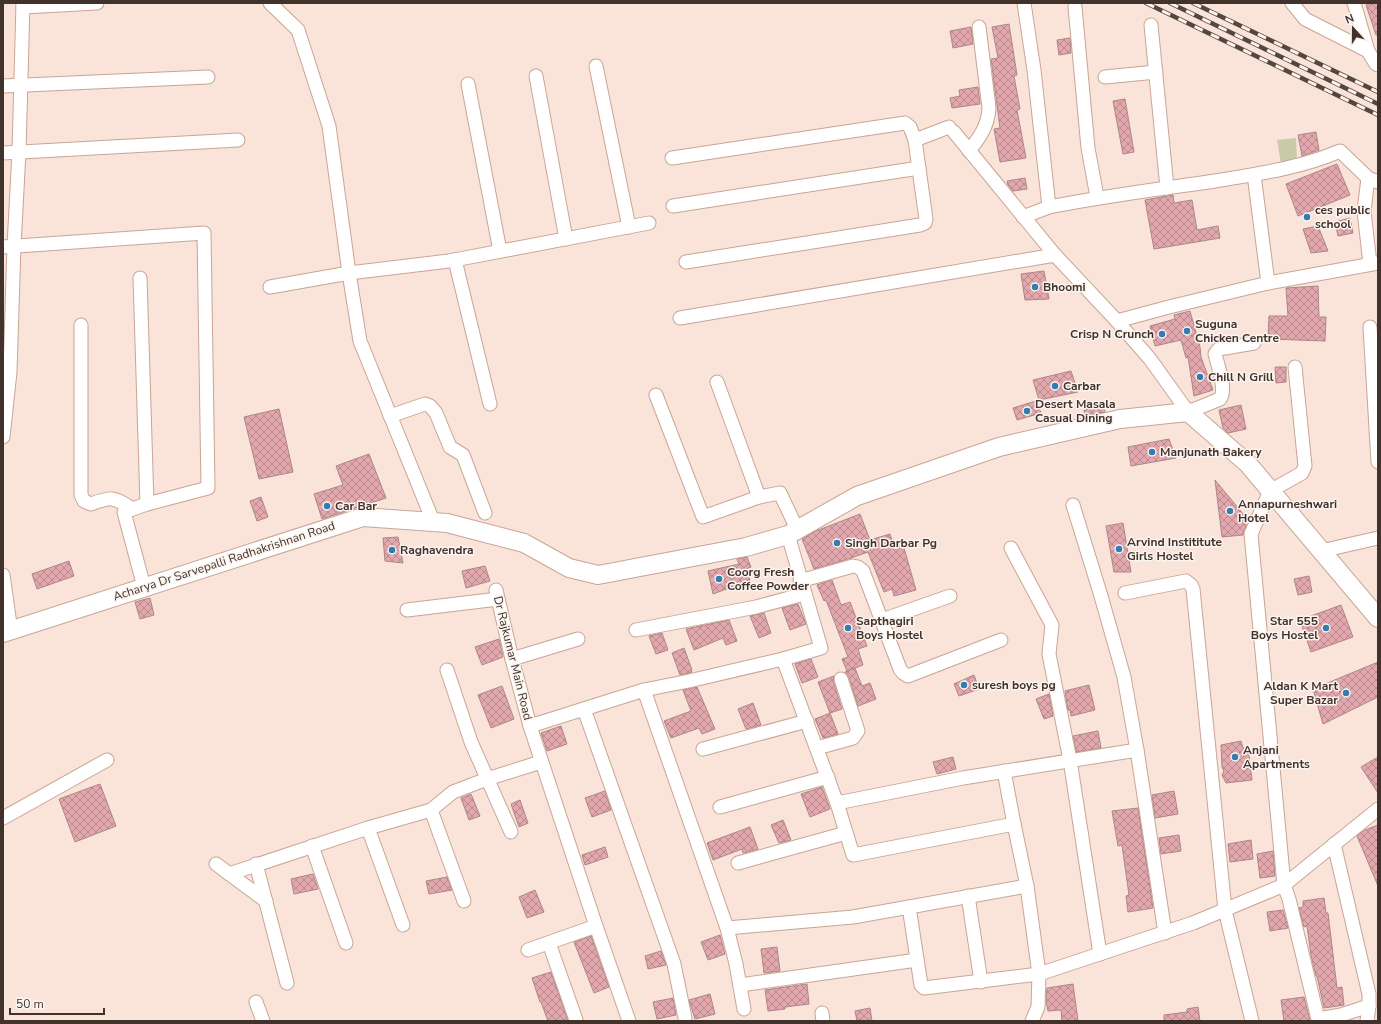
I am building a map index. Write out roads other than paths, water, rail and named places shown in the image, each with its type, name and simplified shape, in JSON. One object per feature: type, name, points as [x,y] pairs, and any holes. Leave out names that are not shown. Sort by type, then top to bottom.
[{"type":"street","points":[[3,437],[10,372],[8,247],[19,152],[23,5],[97,3]]},
{"type":"street","points":[[270,3],[298,30],[329,126],[360,341],[433,521]]},
{"type":"street","points":[[1024,3],[1034,70],[1049,207]]},
{"type":"street","points":[[1292,3],[1292,5],[1305,19],[1368,51]]},
{"type":"street","points":[[1354,3],[1368,51],[1378,65]]},
{"type":"street","points":[[1075,7],[1088,148],[1097,197]]},
{"type":"street","points":[[1151,25],[1167,188]]},
{"type":"street","points":[[969,151],[982,133],[989,119],[989,108],[978,27]]},
{"type":"street","points":[[596,66],[628,227]]},
{"type":"street","points":[[1105,77],[1156,72]]},
{"type":"street","points":[[536,76],[566,239]]},
{"type":"street","points":[[3,86],[208,77]]},
{"type":"street","points":[[468,84],[500,251]]},
{"type":"street","points":[[672,158],[906,123],[910,127],[915,140],[926,219],[925,223],[920,225],[686,262]]},
{"type":"street","points":[[915,140],[952,130],[1055,255],[1117,321],[1150,359],[1188,412],[1248,464],[1378,618]]},
{"type":"street","points":[[3,153],[238,140]]},
{"type":"street","points":[[1023,217],[1049,207],[1097,197],[1254,175],[1320,160],[1340,151],[1373,180],[1364,211],[1374,264],[1268,283],[1117,321]]},
{"type":"street","points":[[673,206],[919,168]]},
{"type":"street","points":[[1254,175],[1268,283]]},
{"type":"street","points":[[270,286],[349,273],[455,260],[649,223]]},
{"type":"street","points":[[8,247],[204,233],[208,488],[147,504],[124,512],[144,587]]},
{"type":"street","points":[[680,318],[1055,255]]},
{"type":"street","points":[[455,260],[490,404]]},
{"type":"street","points":[[140,278],[147,504]]},
{"type":"street","points":[[81,325],[80,495],[84,501],[91,504],[104,499],[115,499],[133,509]]},
{"type":"street","points":[[1370,327],[1376,393],[1378,462]]},
{"type":"street","points":[[1188,412],[1220,399],[1223,396],[1223,389],[1215,354],[1216,351],[1219,349],[1254,343]]},
{"type":"street","points":[[1295,367],[1305,466],[1302,473],[1270,491],[1251,534],[1284,885],[1289,899],[1318,1019],[1341,1015],[1369,1006]]},
{"type":"street","points":[[717,382],[759,496]]},
{"type":"street","points":[[530,726],[644,690],[783,659],[821,648],[800,581],[792,532],[780,493],[759,496],[703,517],[656,395]]},
{"type":"street","points":[[390,416],[425,404],[430,406],[436,413],[450,447],[463,455],[485,513]]},
{"type":"street","name":"Acharya Dr Sarvepalli Radhakrishnan Road","points":[[7,632],[363,517],[447,523],[524,543],[570,568],[598,574],[746,547],[792,532],[857,496],[998,446],[1120,419],[1188,412]]},
{"type":"street","points":[[1073,505],[1102,596],[1124,677],[1166,932]]},
{"type":"street","points":[[1321,551],[1378,538]]},
{"type":"street","points":[[1011,548],[1052,625],[1049,654],[1070,760],[1100,954]]},
{"type":"street","points":[[800,581],[853,566],[858,567],[863,571],[900,669],[908,676],[1001,640]]},
{"type":"street","points":[[3,575],[8,606],[7,632]]},
{"type":"street","points":[[1125,592],[1186,581],[1193,589],[1225,910],[1252,1021]]},
{"type":"street","name":"Dr Rajkumar Main Road","points":[[407,610],[497,594],[512,659],[541,762],[629,1021]]},
{"type":"street","points":[[636,630],[756,607],[804,594]]},
{"type":"street","points":[[882,620],[950,596]]},
{"type":"street","points":[[512,659],[578,639]]},
{"type":"street","points":[[783,659],[837,802],[853,855],[1014,824]]},
{"type":"street","points":[[448,670],[471,742],[511,832]]},
{"type":"street","points":[[817,748],[854,738],[858,731],[840,679]]},
{"type":"street","points":[[644,690],[727,928],[744,1009]]},
{"type":"street","points":[[584,709],[674,964],[685,1018]]},
{"type":"street","points":[[703,749],[807,721]]},
{"type":"street","points":[[837,802],[1004,771],[1137,750]]},
{"type":"street","points":[[3,818],[107,760]]},
{"type":"street","points":[[229,874],[368,828],[431,810],[453,792],[487,779],[541,762]]},
{"type":"street","points":[[1004,771],[1027,886],[1039,974],[1038,1007],[1032,1021]]},
{"type":"street","points":[[720,807],[828,777]]},
{"type":"street","points":[[909,907],[921,985],[924,988],[1039,974],[1194,923],[1284,885],[1378,809]]},
{"type":"street","points":[[431,810],[464,900]]},
{"type":"street","points":[[368,828],[403,925]]},
{"type":"street","points":[[738,863],[846,832]]},
{"type":"street","points":[[1334,844],[1369,994],[1367,1021]]},
{"type":"street","points":[[312,846],[346,943]]},
{"type":"street","points":[[216,864],[266,901]]},
{"type":"street","points":[[256,864],[287,983]]},
{"type":"street","points":[[727,928],[853,917],[1027,886]]},
{"type":"street","points":[[968,896],[981,982]]},
{"type":"street","points":[[528,950],[596,926]]},
{"type":"street","points":[[549,943],[576,1020]]},
{"type":"street","points":[[740,985],[917,960]]},
{"type":"street","points":[[256,1002],[263,1021]]},
{"type":"railway","points":[[1146,3],[1378,115]]},
{"type":"railway","points":[[1170,3],[1378,104]]},
{"type":"railway","points":[[1193,3],[1378,92]]},
{"type":"place","name":"ces public school","points":[[1307,217]]},
{"type":"place","name":"Bhoomi","points":[[1035,287]]},
{"type":"place","name":"Suguna Chicken Centre","points":[[1187,331]]},
{"type":"place","name":"Crisp N Crunch","points":[[1162,334]]},
{"type":"place","name":"Chill N Grill","points":[[1200,377]]},
{"type":"place","name":"Carbar","points":[[1055,386]]},
{"type":"place","name":"Desert Masala Casual Dining","points":[[1027,411]]},
{"type":"place","name":"Manjunath Bakery","points":[[1152,452]]},
{"type":"place","name":"Car Bar","points":[[327,506]]},
{"type":"place","name":"Annapurneshwari Hotel","points":[[1230,511]]},
{"type":"place","name":"Singh Darbar Pg","points":[[837,543]]},
{"type":"place","name":"Arvind Instititute Girls Hostel","points":[[1119,549]]},
{"type":"place","name":"Raghavendra","points":[[392,550]]},
{"type":"place","name":"Coorg Fresh Coffee Powder","points":[[719,579]]},
{"type":"place","name":"Sapthagiri Boys Hostel","points":[[848,628]]},
{"type":"place","name":"Star 555 Boys Hostel","points":[[1326,628]]},
{"type":"place","name":"suresh boys pg","points":[[964,685]]},
{"type":"place","name":"Aldan K Mart Super Bazar","points":[[1346,693]]},
{"type":"place","name":"Anjani Apartments","points":[[1235,757]]}]
